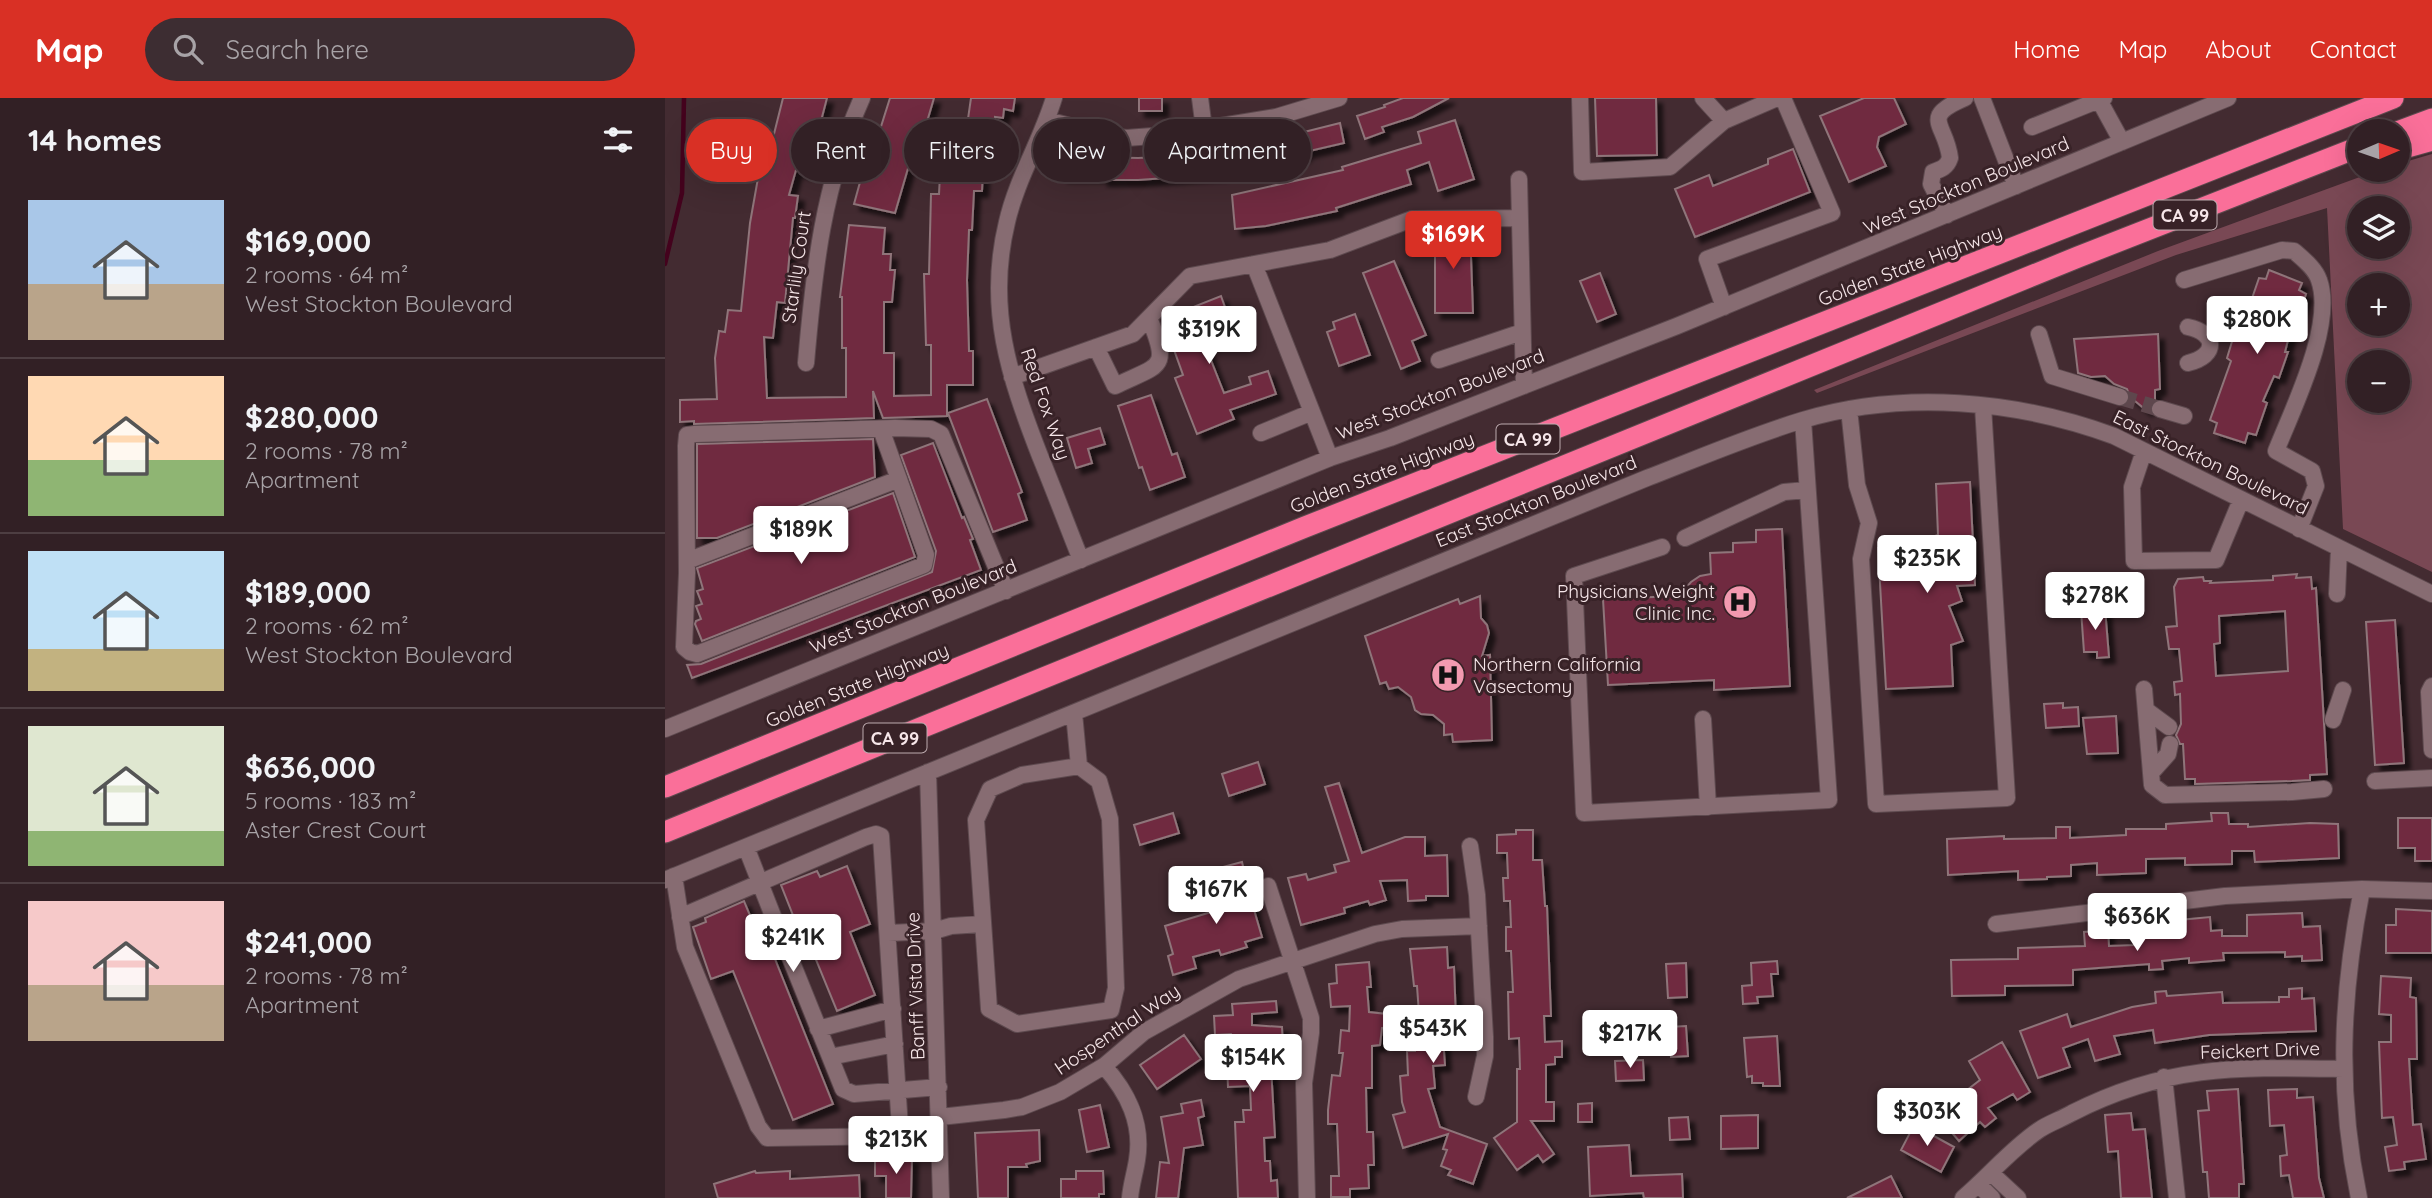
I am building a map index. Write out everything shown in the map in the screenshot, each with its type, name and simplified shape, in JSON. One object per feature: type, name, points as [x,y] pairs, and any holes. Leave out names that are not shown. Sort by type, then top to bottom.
[{"type":"highway","name":"Golden State Highway","points":[[665,787],[1292,532],[2385,101]]},
{"type":"highway","points":[[2410,127],[2432,119]]},
{"type":"highway","points":[[2410,146],[2432,140]]},
{"type":"highway","name":"CA 99","points":[[665,832],[2027,277],[2347,152]]},
{"type":"highway","points":[[2291,173],[2334,170],[2347,166]]},
{"type":"street","name":"Starlily Court","points":[[806,363],[815,265],[829,188],[862,98]]},
{"type":"street","name":"Red Fox Way","points":[[1047,119],[1054,98]]},
{"type":"street","points":[[1200,98],[1203,119]]},
{"type":"street","points":[[1580,98],[1582,172],[1670,167],[1724,121],[1776,98]]},
{"type":"street","points":[[1703,98],[1724,121]]},
{"type":"street","points":[[1724,307],[1707,259],[1832,214],[1783,98]]},
{"type":"street","points":[[1947,215],[1931,184],[1933,172],[1948,164],[1950,158],[1938,120],[1945,106],[1965,98]]},
{"type":"street","points":[[1982,98],[2016,186]]},
{"type":"street","name":"West Stockton Boulevard","points":[[665,729],[1330,458],[1390,438],[1724,307],[2228,98]]},
{"type":"street","points":[[1264,119],[1335,99]]},
{"type":"street","points":[[2032,127],[2101,99],[2122,142]]},
{"type":"street","name":"Red Fox Way","points":[[1033,151],[1016,188],[1000,255],[1000,321],[1005,354],[1018,400],[1081,560]]},
{"type":"street","points":[[1519,179],[1524,386]]},
{"type":"street","points":[[1011,377],[1133,334],[1190,276],[1330,250],[1412,219],[1519,218]]},
{"type":"street","points":[[2184,280],[2282,250],[2294,251],[2318,276],[2322,308],[2320,331],[2276,451],[2312,471],[2316,486],[2299,529]]},
{"type":"street","points":[[1254,264],[1330,458]]},
{"type":"street","points":[[1096,347],[1115,386],[1156,366],[1161,348],[1149,318]]},
{"type":"street","points":[[2188,327],[2208,335],[2210,343],[2208,354],[2204,358],[2188,363]]},
{"type":"street","points":[[1439,360],[1522,332]]},
{"type":"street","points":[[2039,334],[2052,376],[2120,397]]},
{"type":"street","name":"East Stockton Boulevard","points":[[669,878],[1647,478],[1803,420],[1849,410],[1920,402],[1983,406],[2072,422],[2113,436],[2432,594]]},
{"type":"street","points":[[1849,410],[1857,485],[1869,523],[1861,559],[1876,804],[2007,798],[1983,406]]},
{"type":"street","points":[[2160,409],[2184,416]]},
{"type":"street","points":[[1261,433],[1312,412]]},
{"type":"street","points":[[1662,547],[1574,576],[1584,813],[1829,800],[1803,420]]},
{"type":"street","points":[[881,429],[926,555],[924,565],[697,654],[684,647],[687,435],[881,429],[931,429],[941,434],[1006,592]]},
{"type":"street","points":[[2144,451],[2132,487],[2134,561],[2216,560],[2241,500]]},
{"type":"street","points":[[687,561],[899,479]]},
{"type":"street","points":[[1685,538],[1784,492],[1808,490]]},
{"type":"street","points":[[2337,594],[2339,548]]},
{"type":"street","points":[[2432,686],[2429,692],[2432,750]]},
{"type":"street","points":[[2144,689],[2152,785],[2165,795],[2324,789]]},
{"type":"street","points":[[2333,719],[2343,690]]},
{"type":"street","points":[[2146,710],[2169,727]]},
{"type":"street","points":[[1074,713],[1079,766]]},
{"type":"street","points":[[1703,719],[1708,807]]},
{"type":"street","points":[[2151,773],[2168,754],[2170,744]]},
{"type":"street","points":[[1079,766],[1099,781],[1110,819],[1116,988],[1111,1010],[1017,1024],[989,1009],[977,820],[990,789],[1022,775],[1079,766]]},
{"type":"street","name":"Banff Vista Drive","points":[[928,772],[941,1198]]},
{"type":"street","points":[[2375,781],[2432,778]]},
{"type":"street","points":[[669,878],[685,947],[758,1126],[767,1138],[895,1136],[900,1128],[881,836],[876,834],[680,917]]},
{"type":"street","points":[[1470,846],[1479,926],[1485,1056],[1476,1097]]},
{"type":"street","points":[[746,847],[780,934]]},
{"type":"street","points":[[1268,887],[1311,1018],[1304,1083],[1307,1198]]},
{"type":"street","points":[[2359,1198],[2346,1116],[2343,1069],[2346,983],[2362,889]]},
{"type":"street","points":[[1996,924],[2205,898],[2362,889],[2432,891]]},
{"type":"street","points":[[888,933],[934,931],[951,926],[982,924]]},
{"type":"street","name":"Hospenthal Way","points":[[940,1117],[1022,1107],[1060,1092],[1104,1066],[1144,1032],[1239,979],[1389,931],[1479,926]]},
{"type":"street","points":[[789,955],[843,1089],[848,1093],[939,1087]]},
{"type":"street","points":[[818,1029],[893,1009]]},
{"type":"street","points":[[830,1057],[895,1044]]},
{"type":"street","points":[[1104,1066],[1126,1094],[1137,1125],[1137,1157],[1130,1198]]},
{"type":"street","name":"Feickert Drive","points":[[1963,1198],[2039,1130],[2100,1099],[2164,1077],[2241,1067],[2343,1069]]},
{"type":"street","points":[[2164,1077],[2177,1198]]},
{"type":"street","points":[[1985,1179],[1992,1198]]},
{"type":"street","points":[[1985,1179],[2018,1198]]},
{"type":"shaded area","points":[[2432,154],[2432,572],[2343,529],[2327,208],[2176,255],[1817,393],[1814,390],[2158,251],[2347,182],[2410,182],[2410,160]]},
{"type":"building","points":[[783,98],[827,98],[822,119],[791,119],[793,182],[789,195],[798,196],[793,218],[785,303],[777,302],[773,338],[764,337],[767,398],[846,397],[846,348],[842,348],[840,297],[849,225],[885,228],[883,254],[891,254],[890,270],[895,270],[892,302],[884,302],[884,353],[894,353],[894,396],[931,395],[931,345],[926,345],[924,274],[929,274],[931,194],[939,194],[940,182],[982,182],[982,191],[974,191],[972,230],[969,230],[967,280],[973,385],[947,385],[947,416],[883,418],[873,391],[874,418],[694,424],[694,421],[680,422],[680,400],[717,399],[715,358],[719,331],[725,332],[728,310],[741,311],[757,182],[777,182],[777,122]]},
{"type":"building","points":[[890,98],[934,98],[928,119],[904,119],[904,182],[895,213],[854,204],[860,182],[890,182],[890,119],[883,119]]},
{"type":"building","points":[[971,98],[1015,98],[1013,111],[1004,109],[1003,118],[968,119]]},
{"type":"building","points":[[1139,98],[1162,98],[1162,111],[1139,111]]},
{"type":"building","points":[[1403,98],[1449,98],[1413,117],[1382,127],[1384,132],[1365,139],[1357,116]]},
{"type":"building","points":[[1595,98],[1656,98],[1657,155],[1597,156]]},
{"type":"building","points":[[1864,98],[1894,98],[1906,124],[1879,137],[1877,147],[1886,166],[1849,182],[1820,116]]},
{"type":"building","points":[[1455,120],[1474,179],[1438,191],[1429,162],[1407,170],[1411,184],[1336,208],[1337,211],[1266,226],[1235,229],[1232,195],[1290,182],[1311,182],[1311,177],[1343,170],[1342,167],[1421,143],[1418,132]]},
{"type":"building","points":[[1340,123],[1344,143],[1311,151],[1311,130]]},
{"type":"building","points":[[1793,149],[1810,192],[1695,237],[1675,189],[1709,175],[1713,186],[1768,164],[1768,159]]},
{"type":"building","points":[[1130,158],[1144,158],[1144,180],[1130,180]]},
{"type":"building","points":[[1433,229],[1470,229],[1473,313],[1435,313]]},
{"type":"building","points":[[1394,261],[1426,335],[1412,341],[1420,361],[1401,369],[1363,273]]},
{"type":"building","points":[[2269,270],[2302,283],[2299,290],[2306,294],[2298,318],[2294,316],[2285,352],[2288,352],[2279,378],[2274,376],[2263,401],[2267,403],[2256,435],[2248,433],[2245,443],[2214,433],[2217,423],[2210,420],[2231,361],[2227,358],[2234,335],[2239,336],[2259,278],[2266,279]]},
{"type":"building","points":[[1600,273],[1616,314],[1597,322],[1580,281]]},
{"type":"building","points":[[1221,296],[1234,333],[1205,345],[1224,393],[1251,384],[1249,377],[1268,371],[1276,394],[1230,410],[1234,419],[1197,434],[1175,378],[1183,375],[1163,319]]},
{"type":"building","points":[[1355,314],[1370,355],[1339,366],[1327,332],[1335,329],[1333,322]]},
{"type":"building","points":[[2158,334],[2160,389],[2155,390],[2155,400],[2146,410],[2130,397],[2127,389],[2114,384],[2105,376],[2091,377],[2078,373],[2074,339]]},
{"type":"building","points":[[1151,395],[1172,455],[1177,453],[1185,477],[1150,490],[1142,467],[1139,468],[1118,406]]},
{"type":"building","points":[[987,399],[1022,492],[1018,494],[1027,520],[993,532],[948,413]]},
{"type":"building","points":[[1100,428],[1105,444],[1088,449],[1092,463],[1076,468],[1067,438]]},
{"type":"building","points":[[873,439],[875,477],[717,538],[697,538],[697,444]]},
{"type":"building","points":[[933,443],[973,539],[970,540],[981,570],[692,678],[687,665],[701,664],[932,572],[936,551],[901,455]]},
{"type":"building","points":[[1970,482],[1975,585],[1957,586],[1962,601],[1949,606],[1963,641],[1951,645],[1953,686],[1886,689],[1878,548],[1923,545],[1923,540],[1938,535],[1936,484]]},
{"type":"building","points":[[893,493],[915,557],[702,641],[695,624],[701,619],[696,606],[702,604],[697,591],[703,589],[697,568]]},
{"type":"building","points":[[1782,529],[1790,686],[1714,690],[1714,680],[1608,685],[1603,599],[1679,596],[1691,582],[1700,576],[1711,574],[1710,553],[1733,552],[1733,543],[1756,542],[1756,530]]},
{"type":"building","points":[[2297,574],[2296,578],[2311,577],[2312,589],[2316,588],[2327,774],[2310,775],[2310,780],[2195,784],[2195,779],[2185,779],[2183,744],[2180,744],[2176,735],[2181,724],[2180,694],[2175,695],[2174,682],[2182,681],[2179,649],[2169,649],[2166,627],[2177,626],[2174,587],[2178,579],[2203,577],[2204,581],[2211,581],[2210,583],[2273,580],[2273,576]],"holes":[[[2285,611],[2288,671],[2216,676],[2214,644],[2220,643],[2219,616]]]},
{"type":"building","points":[[1480,596],[1481,618],[1489,633],[1482,656],[1490,655],[1492,740],[1453,742],[1452,734],[1444,735],[1444,724],[1433,715],[1421,714],[1415,710],[1411,697],[1398,687],[1389,689],[1386,682],[1380,684],[1365,636],[1458,599],[1460,604]]},
{"type":"building","points":[[2105,608],[2109,657],[2097,658],[2097,652],[2084,652],[2081,610]]},
{"type":"building","points":[[2395,620],[2404,763],[2375,765],[2366,622]]},
{"type":"building","points":[[2063,703],[2063,708],[2078,707],[2079,726],[2046,728],[2044,704]]},
{"type":"building","points":[[2116,716],[2118,753],[2087,754],[2083,718]]},
{"type":"building","points":[[1258,762],[1265,784],[1229,796],[1222,774]]},
{"type":"building","points":[[1339,783],[1362,853],[1405,837],[1425,837],[1425,856],[1447,855],[1448,896],[1426,896],[1426,900],[1408,901],[1407,880],[1380,881],[1386,900],[1370,905],[1368,901],[1344,908],[1345,913],[1301,925],[1288,878],[1306,874],[1308,880],[1336,872],[1334,865],[1349,861],[1325,787]]},
{"type":"building","points":[[1173,813],[1179,833],[1140,845],[1134,825]]},
{"type":"building","points":[[2211,813],[2228,813],[2229,824],[2248,824],[2248,827],[2338,824],[2339,858],[2255,862],[2254,851],[2232,851],[2232,864],[2185,865],[2185,858],[2146,859],[2146,873],[2097,875],[2097,863],[2071,865],[2071,876],[2047,879],[2018,880],[2018,871],[1948,875],[1947,839],[2004,836],[2004,839],[2056,838],[2056,827],[2070,827],[2070,838],[2126,835],[2126,829],[2166,829],[2166,824],[2212,821]]},
{"type":"building","points":[[2398,818],[2432,818],[2432,861],[2415,861],[2415,848],[2398,848]]},
{"type":"building","points":[[1516,830],[1533,830],[1533,860],[1542,860],[1547,906],[1551,1016],[1544,1016],[1545,1042],[1562,1041],[1562,1057],[1555,1057],[1555,1064],[1546,1065],[1546,1102],[1554,1102],[1554,1121],[1531,1121],[1554,1154],[1543,1162],[1538,1155],[1517,1170],[1494,1138],[1517,1122],[1519,1038],[1509,1039],[1508,992],[1513,992],[1511,951],[1506,951],[1506,927],[1511,927],[1510,901],[1504,901],[1503,878],[1508,878],[1507,853],[1497,853],[1497,835],[1516,834]]},
{"type":"building","points":[[1242,862],[1262,937],[1245,942],[1247,947],[1221,955],[1219,950],[1193,957],[1196,968],[1173,975],[1168,956],[1173,954],[1165,926],[1231,906],[1223,867]]},
{"type":"building","points":[[847,866],[870,924],[850,932],[875,995],[837,1011],[810,945],[798,950],[791,945],[780,949],[779,958],[775,959],[833,1104],[793,1120],[733,971],[711,979],[693,927],[706,922],[705,918],[744,901],[761,942],[771,939],[783,944],[789,940],[790,931],[798,928],[781,885],[817,871],[820,877]]},
{"type":"building","points":[[2396,909],[2432,911],[2432,953],[2386,953],[2386,925],[2396,925]]},
{"type":"building","points":[[2302,913],[2303,927],[2320,926],[2322,960],[2302,961],[2302,956],[2285,957],[2285,952],[2223,953],[2224,960],[2189,963],[2189,958],[2162,961],[2163,969],[2149,970],[2149,964],[2073,970],[2073,985],[2005,986],[2005,995],[1952,996],[1951,960],[2018,959],[2018,948],[2085,946],[2084,932],[2108,930],[2109,946],[2134,945],[2132,927],[2210,917],[2211,931],[2222,930],[2222,936],[2247,936],[2247,915]]},
{"type":"building","points":[[1447,947],[1448,968],[1454,967],[1456,1020],[1447,1021],[1448,1038],[1443,1038],[1445,1065],[1433,1066],[1435,1088],[1428,1089],[1440,1127],[1487,1144],[1473,1184],[1448,1175],[1451,1170],[1441,1166],[1447,1150],[1443,1149],[1448,1134],[1403,1148],[1393,1115],[1405,1112],[1400,1076],[1408,1075],[1407,1051],[1415,1051],[1413,1014],[1419,1014],[1410,949]]},
{"type":"building","points":[[1777,961],[1778,974],[1771,974],[1773,996],[1757,997],[1758,1003],[1743,1004],[1742,986],[1752,985],[1751,963]]},
{"type":"building","points":[[1369,962],[1369,1012],[1387,1014],[1386,1028],[1382,1028],[1380,1045],[1372,1046],[1372,1088],[1366,1088],[1367,1132],[1373,1132],[1374,1165],[1368,1165],[1369,1188],[1350,1189],[1350,1197],[1331,1197],[1331,1176],[1339,1176],[1337,1124],[1328,1124],[1328,1110],[1332,1075],[1340,1076],[1343,1053],[1339,1053],[1341,1030],[1349,1031],[1350,1006],[1331,1007],[1329,984],[1337,983],[1336,965]]},
{"type":"building","points":[[1686,963],[1687,997],[1668,998],[1666,964]]},
{"type":"building","points":[[2381,976],[2411,978],[2410,997],[2416,998],[2417,1059],[2409,1059],[2413,1125],[2421,1124],[2426,1159],[2404,1162],[2405,1169],[2389,1171],[2385,1147],[2397,1145],[2393,1117],[2382,1118],[2379,1042],[2391,1042],[2391,1015],[2379,1014]]},
{"type":"building","points":[[2302,988],[2302,999],[2314,998],[2316,1031],[2209,1035],[2155,1043],[2153,1030],[2114,1036],[2120,1054],[2095,1061],[2088,1039],[2063,1048],[2070,1067],[2038,1078],[2020,1031],[2067,1014],[2071,1027],[2132,1007],[2156,1003],[2155,992],[2166,991],[2167,996],[2222,992],[2223,1003],[2279,1002],[2279,997],[2289,997],[2289,989]]},
{"type":"building","points":[[1276,1001],[1277,1012],[1252,1014],[1252,1025],[1282,1027],[1283,1049],[1270,1049],[1275,1137],[1264,1138],[1265,1161],[1270,1161],[1271,1181],[1277,1180],[1278,1198],[1238,1198],[1235,1122],[1244,1122],[1243,1110],[1251,1110],[1250,1086],[1228,1087],[1227,1065],[1234,1065],[1233,1041],[1231,1034],[1215,1035],[1214,1016],[1233,1015],[1232,1004]]},
{"type":"building","points":[[1686,1026],[1688,1056],[1671,1057],[1669,1027]]},
{"type":"building","points":[[1184,1035],[1201,1059],[1157,1089],[1140,1065]]},
{"type":"building","points":[[1777,1036],[1780,1086],[1752,1083],[1752,1076],[1747,1077],[1744,1038]]},
{"type":"building","points":[[2002,1042],[2030,1092],[2017,1100],[2013,1094],[1988,1108],[1996,1118],[1985,1127],[1980,1122],[1959,1141],[1936,1114],[1980,1080],[1969,1061]]},
{"type":"building","points":[[1643,1060],[1644,1080],[1616,1081],[1615,1061]]},
{"type":"building","points":[[2238,1089],[2244,1184],[2239,1184],[2239,1198],[2209,1198],[2207,1172],[2203,1172],[2198,1111],[2209,1110],[2207,1091]]},
{"type":"building","points":[[2297,1089],[2297,1098],[2313,1097],[2319,1178],[2324,1198],[2293,1198],[2289,1175],[2281,1176],[2280,1156],[2287,1155],[2284,1125],[2270,1126],[2268,1090]]},
{"type":"building","points":[[1201,1100],[1204,1116],[1198,1118],[1203,1145],[1184,1148],[1178,1198],[1156,1198],[1160,1162],[1169,1163],[1161,1117],[1183,1113],[1181,1104]]},
{"type":"building","points":[[1592,1103],[1592,1122],[1578,1122],[1578,1104]]},
{"type":"building","points":[[1100,1105],[1109,1147],[1087,1152],[1079,1110]]},
{"type":"building","points":[[2131,1113],[2133,1130],[2145,1129],[2152,1198],[2121,1198],[2118,1151],[2108,1152],[2105,1115]]},
{"type":"building","points":[[1758,1115],[1758,1148],[1721,1149],[1721,1116]]},
{"type":"building","points":[[1688,1117],[1690,1139],[1670,1140],[1669,1118]]},
{"type":"building","points":[[1914,1125],[1954,1147],[1941,1172],[1901,1150]]},
{"type":"building","points":[[1039,1130],[1040,1161],[1026,1164],[1027,1167],[1008,1167],[1008,1198],[978,1198],[975,1133]]},
{"type":"building","points":[[1629,1145],[1631,1176],[1682,1174],[1683,1198],[1644,1198],[1643,1193],[1590,1196],[1588,1147]]},
{"type":"building","points":[[875,1157],[912,1157],[911,1198],[886,1198],[886,1176],[875,1176]]},
{"type":"building","points":[[755,1171],[790,1171],[790,1179],[859,1175],[860,1198],[718,1198],[714,1184]]},
{"type":"building","points":[[1076,1171],[1103,1171],[1104,1194],[1099,1194],[1099,1198],[1061,1198],[1061,1179],[1076,1179]]},
{"type":"building","points":[[1891,1176],[1902,1198],[1847,1198]]},
{"type":"waterway","points":[[665,264],[682,193],[684,98]]},
{"type":"tunnel","points":[[2120,397],[2160,409]]},
{"type":"place","name":"Physicians Weight Clinic Inc.","points":[[1740,602]]},
{"type":"place","name":"Northern California Vasectomy","points":[[1448,675]]}]
